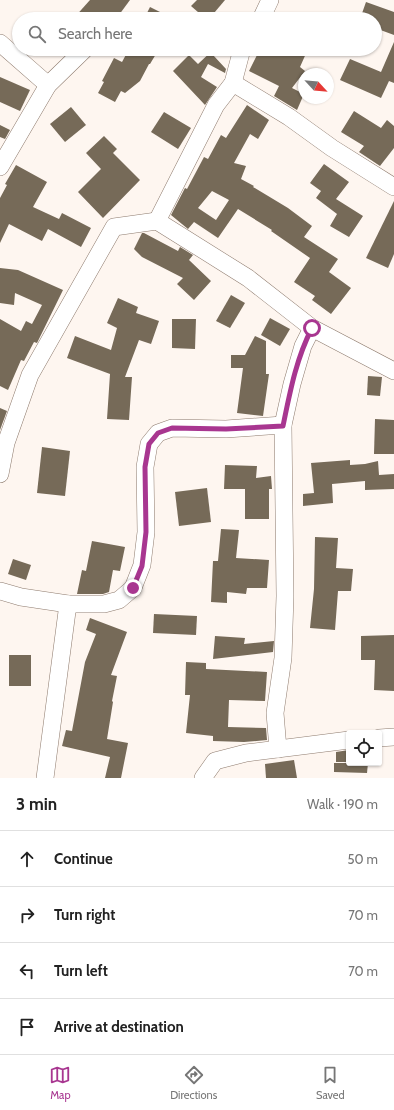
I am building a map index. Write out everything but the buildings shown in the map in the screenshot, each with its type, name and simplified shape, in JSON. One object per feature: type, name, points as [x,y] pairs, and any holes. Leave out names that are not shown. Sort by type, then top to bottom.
[{"type":"street","points":[[264,12],[270,0]]},
{"type":"street","points":[[0,42],[12,52]]},
{"type":"street","points":[[16,56],[48,84]]},
{"type":"street","points":[[0,167],[48,84],[78,56]]},
{"type":"street","points":[[157,221],[216,105],[232,82],[240,56]]},
{"type":"street","points":[[232,82],[290,117],[332,148],[393,182]]},
{"type":"street","points":[[0,474],[6,443],[30,375],[114,227],[157,221],[248,278],[312,328],[394,370]]},
{"type":"street","points":[[278,749],[275,713],[283,658],[285,596],[283,426],[292,384],[303,346],[312,328]]},
{"type":"street","points":[[0,591],[21,597],[68,604],[104,604],[119,600],[133,588],[142,566],[146,532],[145,467],[149,444],[158,433],[172,428],[226,429],[283,426]]},
{"type":"street","points":[[45,778],[68,604]]},
{"type":"street","points":[[382,738],[394,737]]},
{"type":"street","points":[[204,778],[215,761],[246,753],[346,740]]},
{"type":"route","points":[[133,588],[142,566],[146,532],[145,467],[149,444],[158,433],[172,428],[226,429],[283,426],[292,384],[303,346],[312,328]]}]
